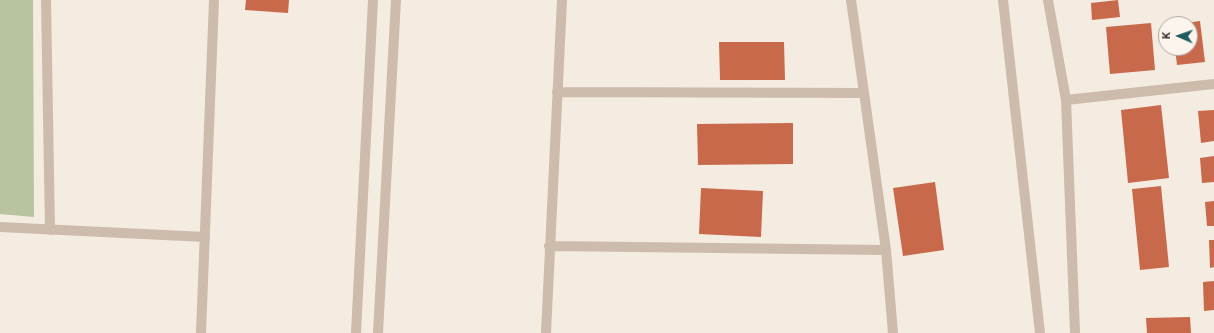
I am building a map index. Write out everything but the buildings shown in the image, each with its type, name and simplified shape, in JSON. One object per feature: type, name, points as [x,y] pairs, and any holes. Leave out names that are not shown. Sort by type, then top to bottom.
[{"type":"street","points":[[46,0],[50,230]]},
{"type":"street","points":[[200,333],[214,0]]},
{"type":"street","points":[[356,333],[373,0]]},
{"type":"street","points":[[378,333],[396,0]]},
{"type":"street","points":[[546,333],[562,0]]},
{"type":"street","points":[[851,0],[886,250],[893,333]]},
{"type":"street","points":[[1003,0],[1040,333]]},
{"type":"street","points":[[1048,0],[1066,100],[1075,333]]},
{"type":"street","points":[[1066,100],[1214,84]]},
{"type":"street","points":[[557,92],[863,93]]},
{"type":"street","points":[[0,227],[205,237]]},
{"type":"street","points":[[550,246],[886,250]]},
{"type":"green space","points":[[0,0],[33,0],[34,217],[0,214]]}]
